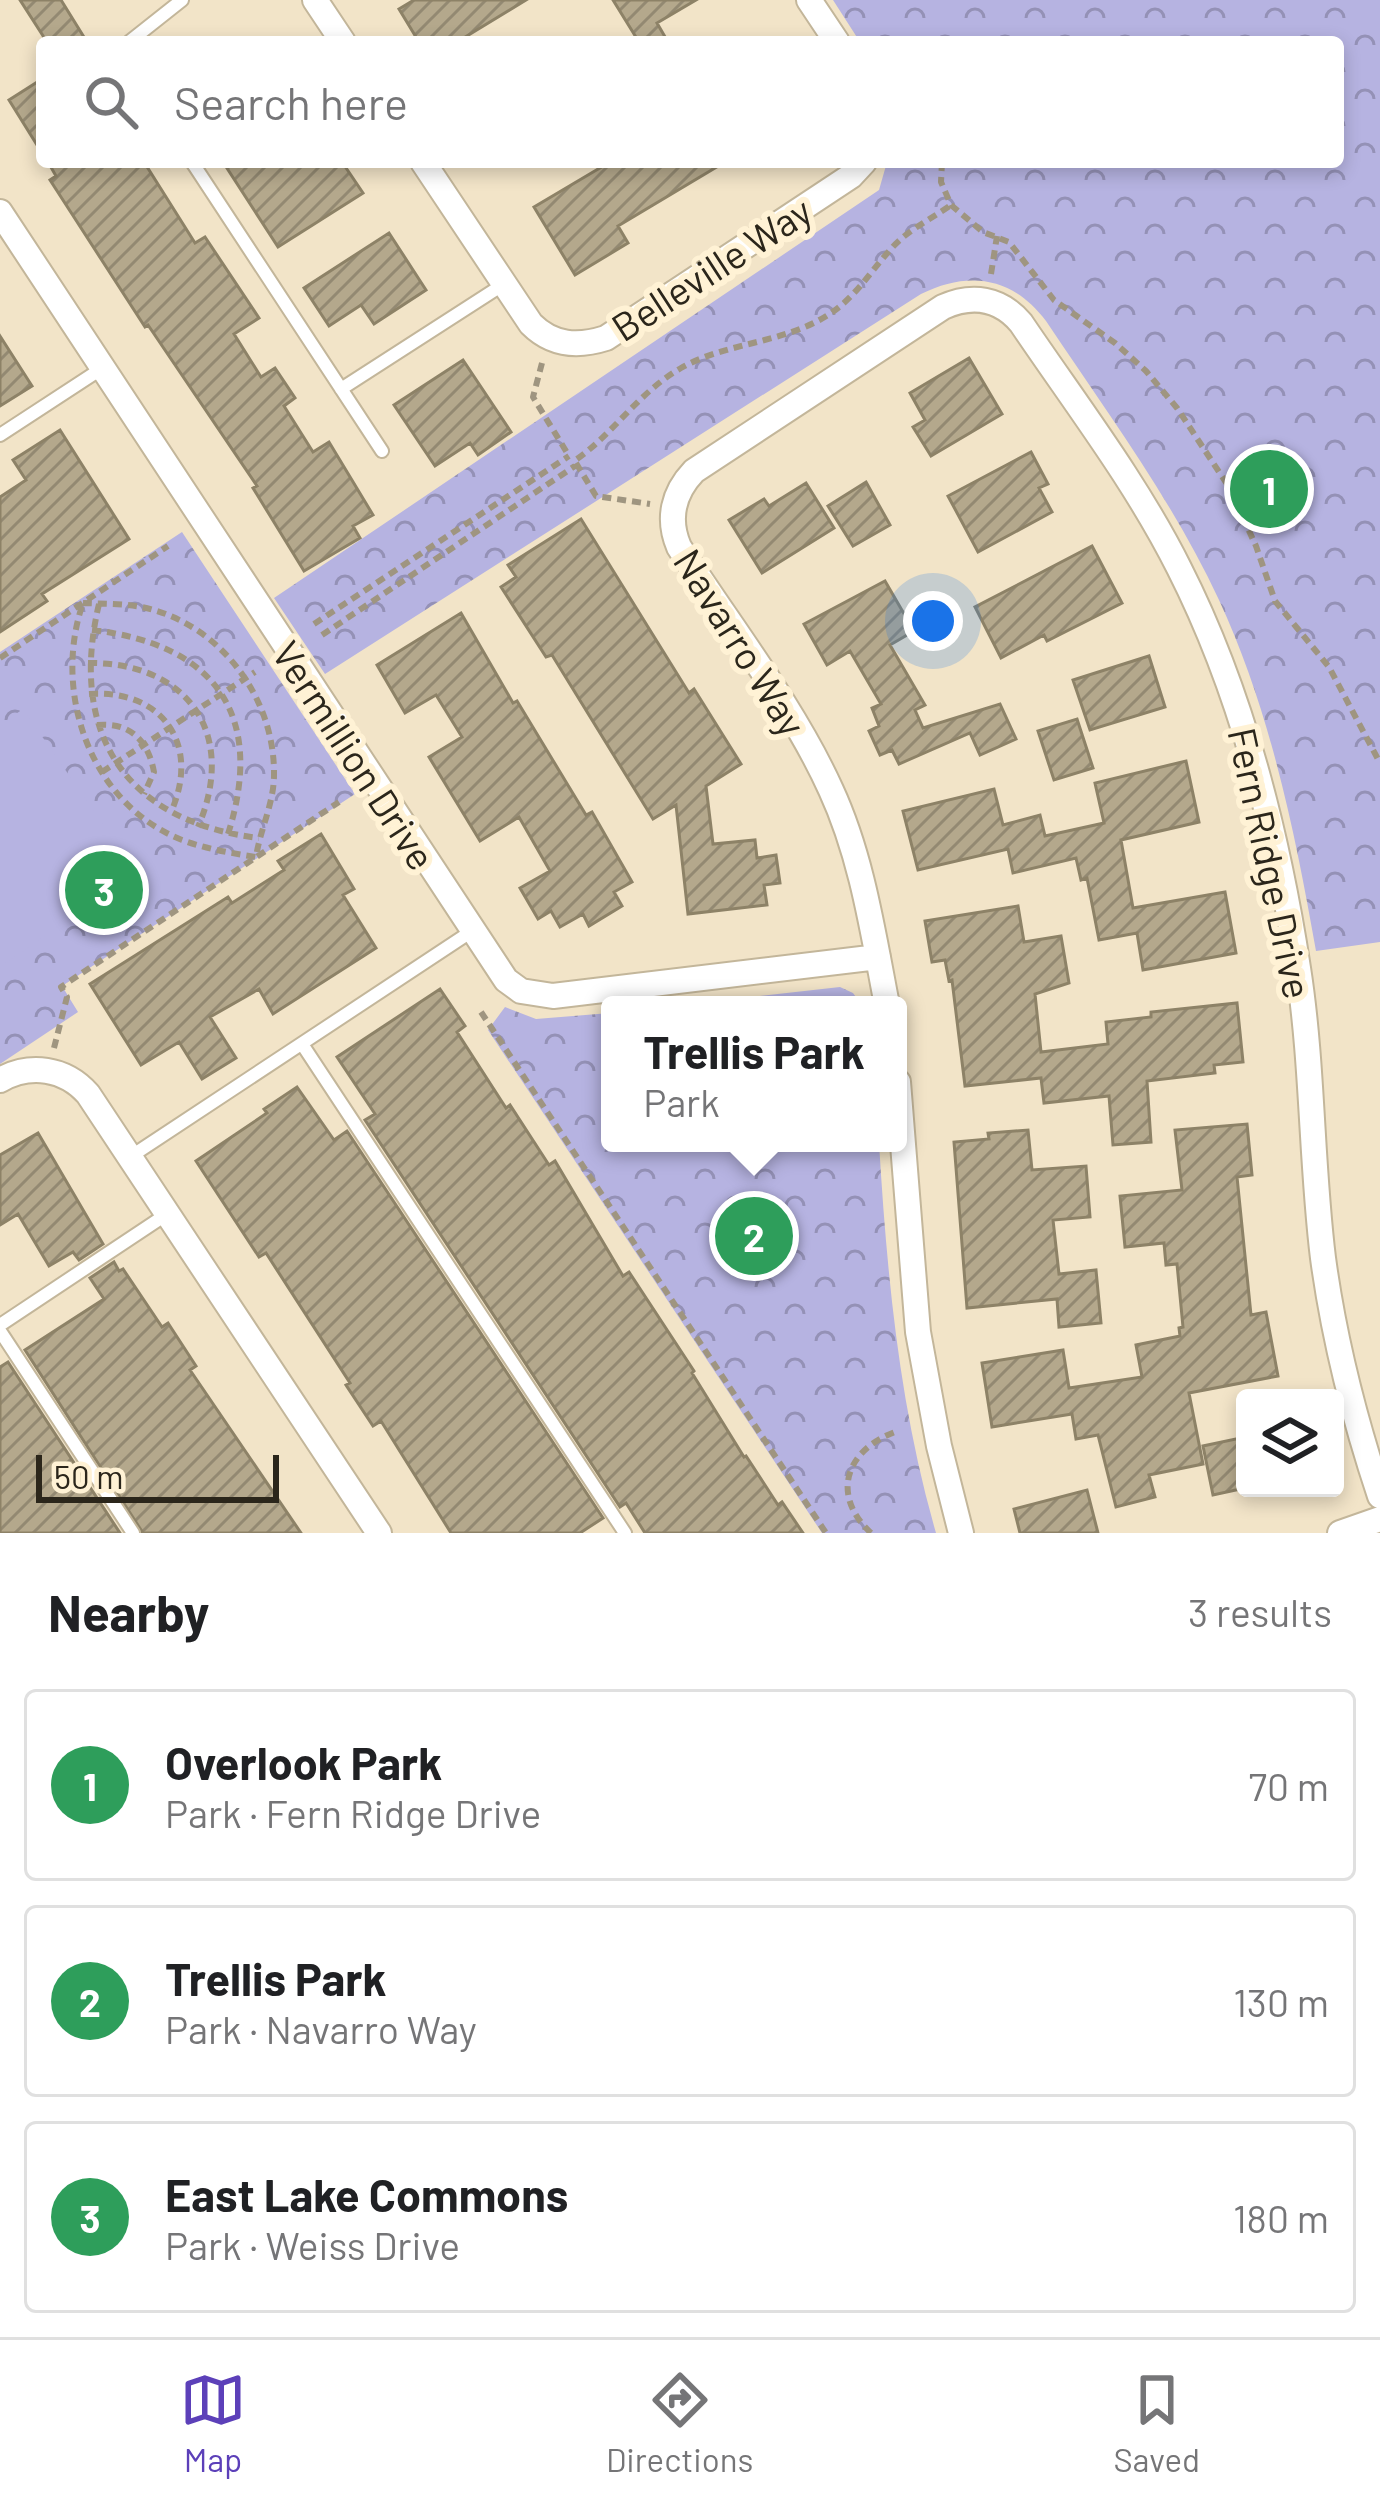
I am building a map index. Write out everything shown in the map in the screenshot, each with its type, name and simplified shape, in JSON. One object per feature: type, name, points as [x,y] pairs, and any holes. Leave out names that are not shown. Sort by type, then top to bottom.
[{"type":"street","points":[[315,0],[339,36]]},
{"type":"street","points":[[809,0],[833,36]]},
{"type":"street","name":"Belleville Way","points":[[427,168],[531,324],[553,340],[579,344],[606,338],[858,168]]},
{"type":"street","name":"Vermillion Drive","points":[[0,212],[506,980],[521,991],[553,997],[878,957]]},
{"type":"street","name":"Navarro Way","points":[[885,996],[856,858],[831,790],[679,547],[672,528],[673,508],[680,488],[694,471],[943,307],[988,291]]},
{"type":"street","name":"Fern Ridge Drive","points":[[988,291],[1022,323],[1146,511],[1205,621],[1244,731],[1276,850],[1299,973],[1332,1315],[1355,1417],[1380,1496]]},
{"type":"street","points":[[0,1080],[51,1060],[81,1085],[380,1533]]},
{"type":"street","points":[[904,1152],[918,1333],[961,1533]]},
{"type":"street","points":[[1340,1533],[1380,1519]]},
{"type":"lane","points":[[137,36],[182,0]]},
{"type":"lane","points":[[195,168],[382,451]]},
{"type":"lane","points":[[341,389],[504,284]]},
{"type":"lane","points":[[0,435],[100,369]]},
{"type":"lane","points":[[130,1157],[472,931]]},
{"type":"lane","points":[[302,1044],[625,1533]]},
{"type":"lane","points":[[134,1533],[0,1328],[168,1214]]},
{"type":"path","points":[[942,168],[941,182],[950,205],[967,221],[1009,242],[1054,300],[1115,343],[1178,408],[1229,487],[1275,601],[1329,667],[1380,764]]},
{"type":"path","points":[[314,623],[450,533],[599,444],[633,404],[683,367],[801,331],[833,312],[858,290],[894,245],[950,205]]},
{"type":"path","points":[[988,291],[997,236]]},
{"type":"path","points":[[542,363],[533,398],[596,496],[650,504]]},
{"type":"path","points":[[322,635],[574,460]]},
{"type":"path","points":[[450,533],[457,545]]},
{"type":"path","points":[[436,543],[443,554]]},
{"type":"path","points":[[0,658],[168,546]]},
{"type":"path","points":[[83,603],[138,606],[183,622],[232,659],[246,679],[270,730],[274,759],[274,780],[256,857]]},
{"type":"path","points":[[83,603],[70,660],[73,695],[82,733],[102,772],[133,808],[179,839],[256,857]]},
{"type":"path","points":[[99,604],[88,663],[89,694],[97,724],[117,762],[144,794],[171,813],[198,827],[259,838]]},
{"type":"path","points":[[92,630],[161,644],[196,666],[220,693],[233,715],[243,759],[238,803],[228,834]]},
{"type":"path","points":[[88,663],[134,666],[154,673],[171,683],[194,710],[212,754],[213,773],[198,827]]},
{"type":"path","points":[[102,772],[255,672]]},
{"type":"path","points":[[89,694],[128,695],[145,703],[170,727],[178,742],[183,776],[171,813]]},
{"type":"path","points":[[97,724],[125,727],[144,743],[154,772],[144,794]]},
{"type":"path","points":[[51,1060],[67,998],[61,987],[339,802]]},
{"type":"path","points":[[482,1012],[826,1533]]},
{"type":"path","points":[[871,1533],[853,1513],[849,1469],[862,1449],[896,1432]]},
{"type":"green space","points":[[833,0],[1380,0],[1380,942],[1316,951],[1267,728],[1237,642],[1201,563],[1160,492],[1046,321],[1019,295],[989,282],[956,282],[921,294],[325,674],[274,598],[879,190],[885,168],[1344,168],[1344,36],[856,36]]},
{"type":"green space","points":[[182,532],[355,794],[62,986],[78,1012],[0,1064],[0,652]]},
{"type":"green space","points":[[23,709],[137,873],[0,967],[0,725]]},
{"type":"green space","points":[[840,987],[855,996],[760,996]]},
{"type":"green space","points":[[505,1007],[536,1019],[601,1014],[601,1152],[880,1152],[897,1340],[936,1533],[822,1533],[488,1030]]},
{"type":"building","points":[[20,0],[61,0],[83,36],[43,36]]},
{"type":"building","points":[[414,0],[526,0],[467,36],[415,36],[399,9]]},
{"type":"building","points":[[613,0],[696,0],[657,23],[665,36],[635,36]]},
{"type":"building","points":[[36,83],[36,143],[9,100]]},
{"type":"building","points":[[51,168],[148,168],[195,243],[205,237],[259,318],[234,334],[261,377],[275,368],[295,398],[284,406],[313,452],[329,442],[373,515],[353,526],[360,538],[304,571],[253,488],[257,486],[148,325],[145,327],[50,180],[56,176]]},
{"type":"building","points":[[227,168],[346,168],[363,193],[278,247]]},
{"type":"building","points":[[600,168],[715,168],[618,226],[628,243],[575,275],[534,207]]},
{"type":"building","points":[[389,233],[426,290],[374,324],[361,305],[329,326],[304,288]]},
{"type":"building","points":[[0,336],[32,386],[0,406]]},
{"type":"building","points":[[969,358],[1002,414],[931,456],[913,427],[925,420],[910,393]]},
{"type":"building","points":[[463,360],[511,432],[478,455],[470,443],[435,466],[394,405]]},
{"type":"building","points":[[60,430],[129,539],[42,594],[47,601],[0,632],[0,497],[26,480],[13,460]]},
{"type":"building","points":[[1031,452],[1048,484],[1039,488],[1052,512],[978,552],[948,496]]},
{"type":"building","points":[[866,482],[890,525],[853,546],[828,506]]},
{"type":"building","points":[[806,483],[834,528],[762,573],[729,520],[764,499],[769,506]]},
{"type":"building","points":[[581,519],[689,693],[694,689],[741,764],[706,786],[713,844],[755,840],[757,858],[776,855],[780,883],[764,885],[767,905],[688,914],[676,805],[653,819],[552,655],[546,657],[501,587],[516,577],[508,565]]},
{"type":"building","points":[[1092,546],[1122,603],[1001,658],[975,607]]},
{"type":"building","points":[[885,581],[914,631],[890,645],[925,705],[915,710],[923,728],[1000,704],[1016,739],[980,755],[970,733],[899,764],[892,750],[880,755],[869,731],[879,726],[872,708],[881,704],[850,651],[827,665],[804,624]]},
{"type":"building","points":[[461,613],[513,703],[517,701],[586,815],[592,812],[632,882],[614,892],[622,906],[589,926],[583,914],[560,927],[551,911],[538,919],[520,888],[550,871],[519,817],[480,841],[429,757],[462,737],[436,695],[405,713],[377,665]]},
{"type":"building","points":[[1149,656],[1165,707],[1090,730],[1073,680]]},
{"type":"building","points":[[1077,719],[1093,768],[1054,780],[1038,731]]},
{"type":"building","points":[[1186,761],[1199,822],[1121,840],[1133,908],[1225,892],[1236,953],[1143,970],[1137,933],[1099,940],[1087,878],[1081,880],[1076,858],[1013,873],[1008,849],[918,870],[903,811],[994,789],[1003,825],[1040,815],[1045,836],[1104,823],[1095,783]]},
{"type":"building","points":[[321,834],[354,889],[343,895],[376,948],[273,1014],[259,989],[210,1017],[236,1058],[202,1079],[179,1042],[141,1065],[90,984],[228,897],[232,903],[284,870],[278,861]]},
{"type":"building","points":[[1018,906],[1024,942],[1061,936],[1069,983],[1035,994],[1041,1052],[1108,1044],[1106,1022],[1237,1003],[1243,1062],[1214,1065],[1215,1073],[1147,1081],[1151,1142],[1113,1145],[1109,1096],[1044,1103],[1041,1078],[965,1086],[952,980],[945,960],[932,962],[925,921]]},
{"type":"building","points":[[440,989],[465,1026],[457,1032],[506,1108],[510,1105],[549,1165],[555,1161],[623,1276],[629,1272],[744,1457],[803,1533],[645,1533],[626,1503],[620,1507],[365,1120],[375,1114],[337,1057]]},
{"type":"building","points":[[297,1087],[334,1140],[347,1131],[603,1518],[580,1533],[451,1533],[381,1421],[373,1426],[266,1253],[259,1257],[196,1161]]},
{"type":"building","points":[[1247,1124],[1252,1175],[1237,1177],[1251,1315],[1266,1312],[1278,1376],[1189,1393],[1203,1464],[1149,1475],[1155,1497],[1116,1507],[1098,1435],[1076,1439],[1072,1414],[992,1427],[982,1363],[1063,1350],[1069,1388],[1142,1377],[1136,1345],[1180,1336],[1183,1327],[1177,1264],[1166,1265],[1164,1243],[1125,1247],[1120,1196],[1182,1190],[1175,1130]]},
{"type":"building","points":[[1028,1130],[1032,1170],[1086,1166],[1090,1217],[1053,1220],[1059,1274],[1096,1270],[1101,1323],[1059,1327],[1057,1299],[967,1308],[954,1142]]},
{"type":"building","points":[[38,1133],[103,1244],[79,1260],[73,1252],[49,1266],[18,1214],[0,1225],[0,1155]]},
{"type":"building","points":[[114,1262],[162,1327],[168,1323],[196,1366],[190,1370],[301,1533],[143,1533],[25,1350],[104,1299],[90,1278]]},
{"type":"building","points":[[8,1362],[120,1533],[0,1533],[0,1367]]},
{"type":"building","points":[[1236,1439],[1236,1490],[1213,1495],[1203,1446]]},
{"type":"building","points":[[1087,1490],[1098,1533],[1020,1533],[1014,1509]]},
{"type":"place","name":"Overlook Park","points":[[1269,489]]},
{"type":"place","name":"East Lake Commons","points":[[104,890]]},
{"type":"place","name":"Trellis Park","points":[[754,1236]]}]
